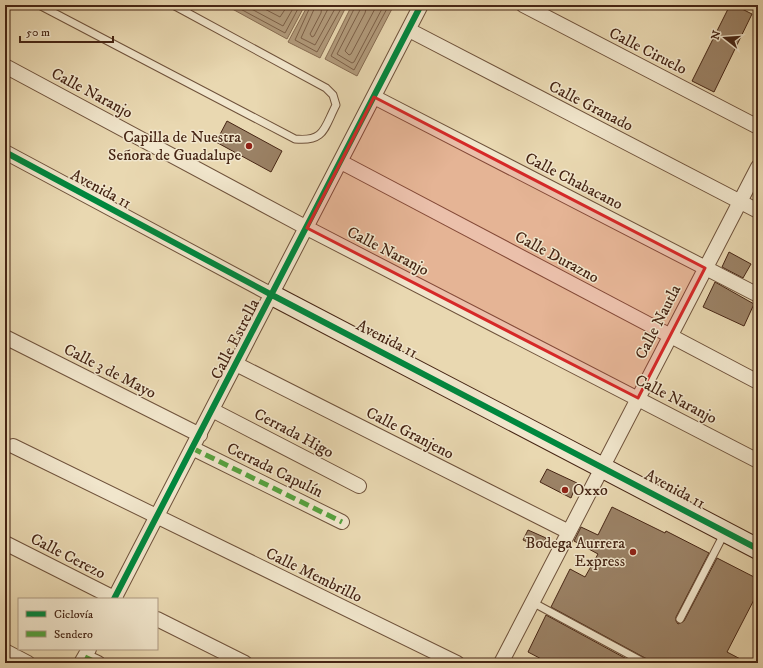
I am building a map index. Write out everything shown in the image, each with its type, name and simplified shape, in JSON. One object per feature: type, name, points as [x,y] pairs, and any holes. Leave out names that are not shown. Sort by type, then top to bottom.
[{"type":"street","name":"Calle Estrella","points":[[116,598],[421,5]]},
{"type":"street","name":"Calle Ciruelo","points":[[523,5],[758,127]]},
{"type":"street","name":"Calle Granado","points":[[409,30],[758,211]]},
{"type":"street","name":"Calle Naranjo","points":[[5,66],[306,228],[758,461]]},
{"type":"street","name":"Calle Chabacano","points":[[374,96],[758,295]]},
{"type":"street","name":"Avenida 11","points":[[5,152],[272,295],[726,530],[758,549]]},
{"type":"street","name":"Calle Durazno","points":[[340,162],[758,382]]},
{"type":"street","name":"Calle Nautla","points":[[501,663],[758,167]]},
{"type":"street","name":"Calle 3 de Mayo","points":[[5,337],[200,435]]},
{"type":"street","name":"Calle Granjeno","points":[[236,364],[569,532]]},
{"type":"street","name":"Cerrada Higo","points":[[212,410],[359,486]]},
{"type":"street","name":"Calle Membrillo","points":[[13,446],[456,663]]},
{"type":"street","name":"Cerrada Capulín","points":[[192,448],[342,522]]},
{"type":"street","name":"Calle Cerezo","points":[[5,543],[113,598]]},
{"type":"street","points":[[158,620],[245,663]]},
{"type":"street","points":[[5,651],[28,663]]},
{"type":"street","points":[[85,656],[98,663]]},
{"type":"lane","points":[[39,5],[296,139],[310,140],[320,135],[336,105],[333,95],[326,88],[188,8],[173,5]]},
{"type":"lane","points":[[680,619],[726,530]]},
{"type":"lane","points":[[532,602],[645,663]]},
{"type":"highlighted area","points":[[374,97],[705,268],[638,398],[307,228]]},
{"type":"water","points":[[225,5],[305,5],[287,39]]},
{"type":"water","points":[[308,5],[347,5],[320,58],[288,42]]},
{"type":"water","points":[[352,5],[394,5],[357,76],[325,59]]},
{"type":"building","points":[[730,5],[734,5],[752,14],[714,92],[692,81]]},
{"type":"building","name":"Capilla de Nuestra Señora de Guadalupe","points":[[227,121],[282,151],[271,172],[216,142]]},
{"type":"building","points":[[729,252],[751,264],[743,278],[722,267]]},
{"type":"building","points":[[715,282],[754,304],[744,326],[703,307]]},
{"type":"building","name":"Oxxo","points":[[547,469],[577,483],[571,498],[540,482]]},
{"type":"building","points":[[612,507],[665,533],[666,531],[709,553],[676,617],[678,624],[684,621],[717,558],[758,579],[758,592],[727,652],[748,663],[650,663],[647,659],[551,607],[570,569],[585,577],[598,554],[574,541],[581,527],[598,535]]},
{"type":"building","points":[[528,530],[546,538],[541,548],[523,540]]},
{"type":"building","points":[[546,615],[634,663],[549,663],[528,652]]},
{"type":"marked path","points":[[192,448],[342,522]]},
{"type":"marked path","points":[[85,657],[98,663]]},
{"type":"cycle path","points":[[115,598],[421,5]]},
{"type":"cycle path","points":[[5,152],[272,295],[758,549]]},
{"type":"place","name":"Capilla de Nuestra Señora de Guadalupe","points":[[249,146]]},
{"type":"place","name":"Oxxo","points":[[565,490]]},
{"type":"place","name":"Bodega Aurrera Express","points":[[633,552]]}]
